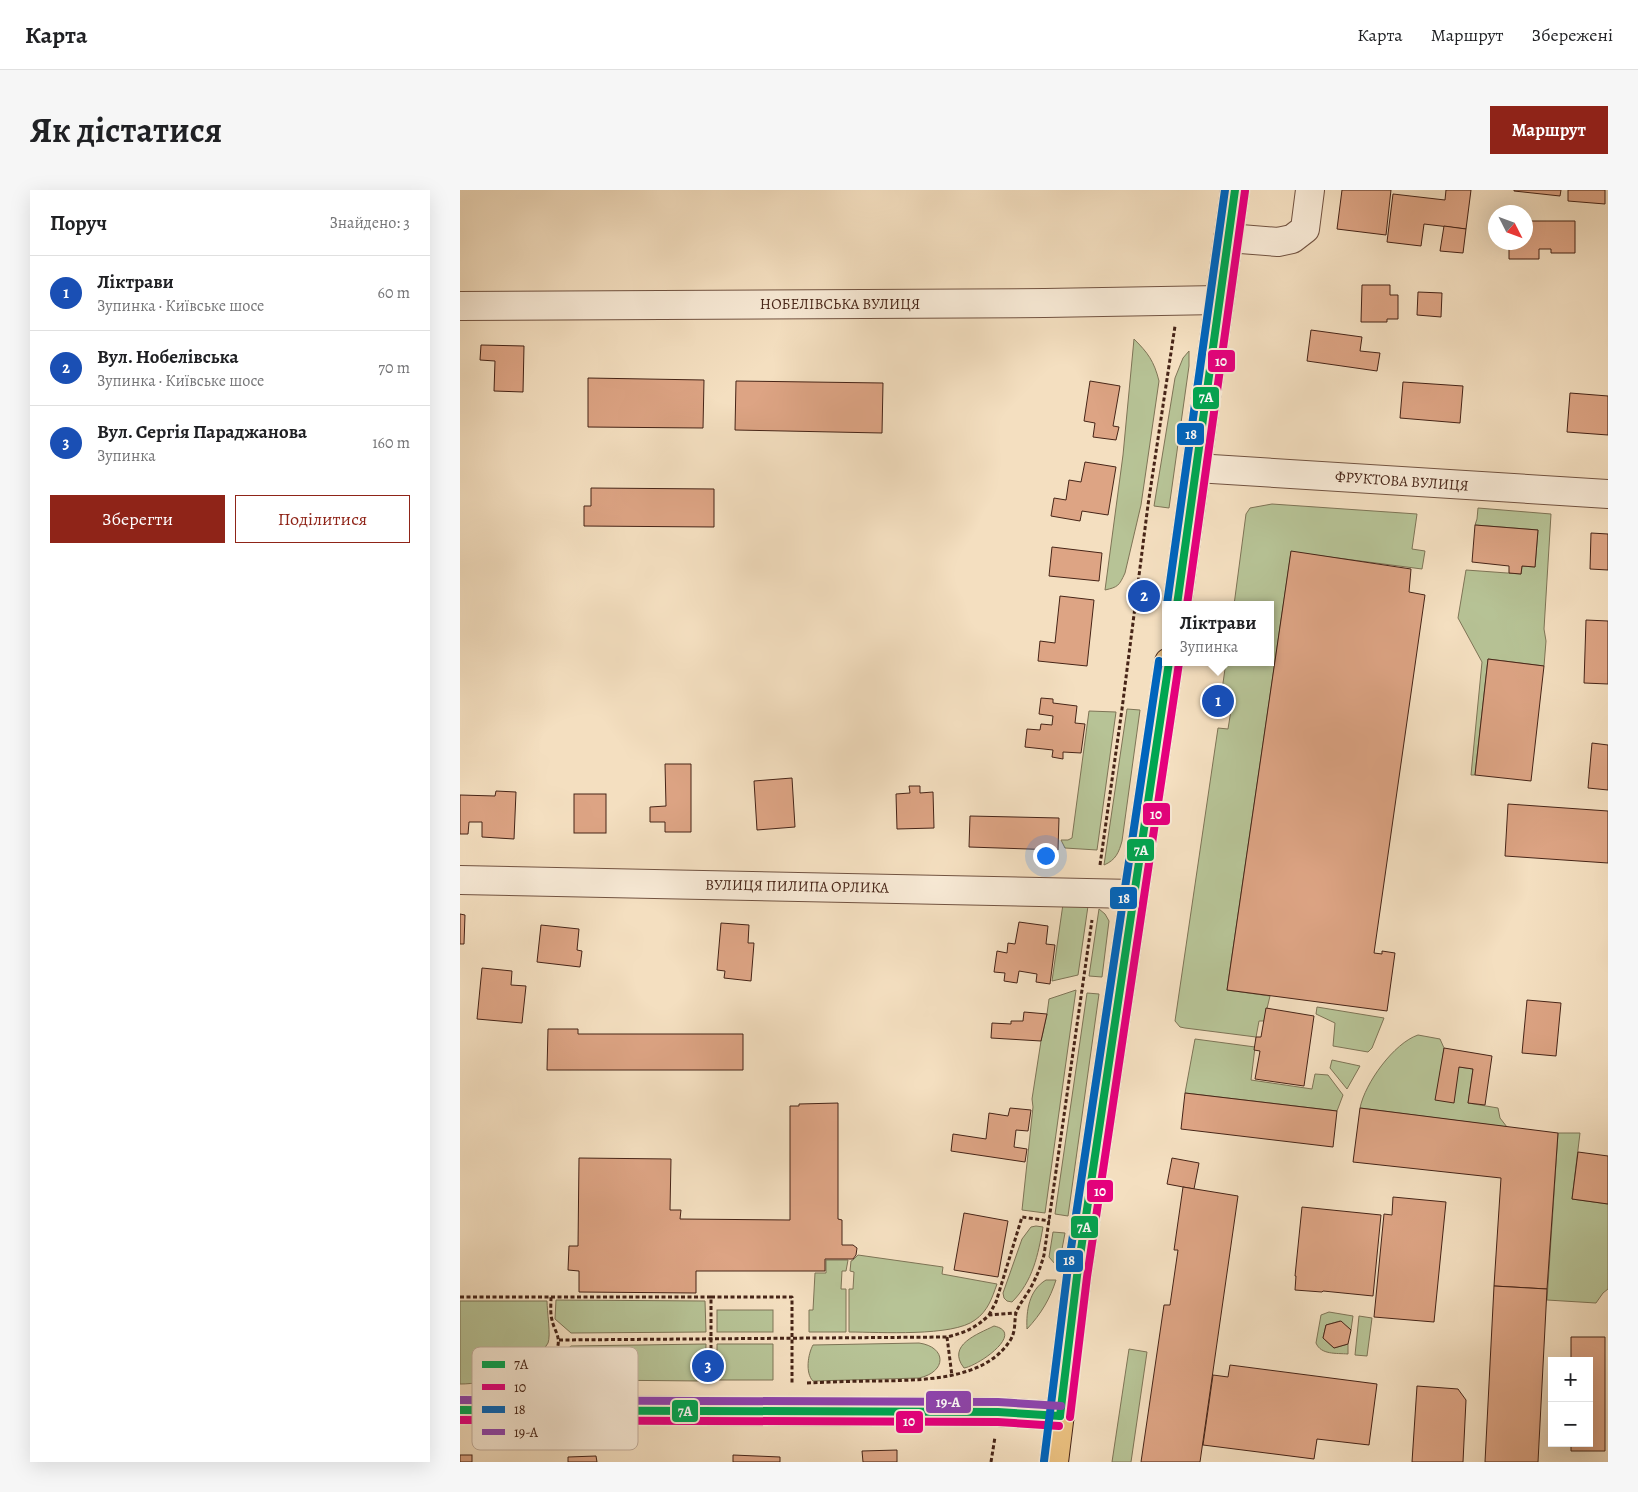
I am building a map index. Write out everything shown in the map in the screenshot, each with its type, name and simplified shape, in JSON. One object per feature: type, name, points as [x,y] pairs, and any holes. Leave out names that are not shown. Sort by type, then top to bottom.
[{"type":"main road","points":[[1178,601],[1235,190]]},
{"type":"main road","points":[[1054,1462],[1078,1276],[1168,666]]},
{"type":"main road","points":[[638,1411],[998,1412],[1060,1416]]},
{"type":"street","points":[[1228,238],[1271,242],[1292,239],[1305,230],[1310,190]]},
{"type":"street","name":"НОБЕЛІВСЬКА ВУЛИЦЯ","points":[[460,306],[1045,303],[1220,300]]},
{"type":"street","name":"ФРУКТОВА ВУЛИЦЯ","points":[[1196,468],[1608,494]]},
{"type":"street","name":"ВУЛИЦЯ ПИЛИПА ОРЛИКА","points":[[460,880],[1134,894]]},
{"type":"path","points":[[1100,865],[1148,505],[1180,301]]},
{"type":"path","points":[[783,1383],[918,1380],[952,1376],[982,1365],[1005,1347],[1014,1332],[1016,1312],[1040,1269],[1050,1221],[1092,917]]},
{"type":"path","points":[[559,1340],[947,1337],[964,1333],[979,1325],[989,1315],[996,1302],[1022,1217],[1050,1221]]},
{"type":"path","points":[[551,1296],[551,1319],[559,1340],[556,1347]]},
{"type":"path","points":[[460,1297],[792,1297],[792,1383]]},
{"type":"path","points":[[711,1297],[711,1384]]},
{"type":"path","points":[[989,1315],[1016,1312]]},
{"type":"path","points":[[947,1337],[952,1376]]},
{"type":"path","points":[[701,1384],[719,1383]]},
{"type":"path","points":[[991,1462],[997,1430]]},
{"type":"green space","points":[[1134,339],[1150,358],[1159,381],[1141,505],[1125,573],[1118,585],[1105,590],[1123,455]]},
{"type":"green space","points":[[1189,351],[1189,366],[1169,508],[1154,506],[1175,378],[1183,358]]},
{"type":"green space","points":[[1272,504],[1417,514],[1412,549],[1425,551],[1422,569],[1291,552],[1227,990],[1270,996],[1264,1021],[1259,1021],[1256,1037],[1185,1028],[1180,1027],[1175,1021],[1218,728],[1228,729],[1233,698],[1221,697],[1225,666],[1274,666],[1274,601],[1235,601],[1246,514],[1250,508]]},
{"type":"green space","points":[[1478,508],[1551,514],[1544,629],[1546,641],[1544,666],[1488,659],[1475,775],[1471,775],[1482,662],[1458,618],[1466,570],[1521,574],[1522,566],[1535,567],[1538,530],[1475,525]]},
{"type":"green space","points":[[1127,709],[1140,710],[1122,841],[1116,855],[1104,865]]},
{"type":"green space","points":[[1089,711],[1116,712],[1097,850],[1065,848],[1061,840],[1072,838]]},
{"type":"green space","points":[[1063,904],[1088,906],[1078,975],[1052,981]]},
{"type":"green space","points":[[1099,909],[1109,921],[1102,977],[1089,976]]},
{"type":"green space","points":[[1076,990],[1045,1213],[1022,1210],[1033,1107],[1032,1099],[1049,999]]},
{"type":"green space","points":[[1087,993],[1099,994],[1068,1216],[1055,1214]]},
{"type":"green space","points":[[1317,1007],[1384,1018],[1372,1048],[1368,1052],[1333,1046],[1335,1023],[1316,1014]]},
{"type":"green space","points":[[1418,1035],[1440,1039],[1444,1048],[1436,1100],[1459,1067],[1473,1069],[1468,1103],[1498,1108],[1500,1118],[1507,1127],[1360,1108],[1368,1087],[1382,1065],[1400,1046]]},
{"type":"green space","points":[[1195,1039],[1255,1047],[1251,1080],[1312,1089],[1315,1074],[1328,1075],[1343,1095],[1337,1111],[1185,1093]]},
{"type":"green space","points":[[1332,1060],[1360,1066],[1347,1089],[1330,1068]]},
{"type":"green space","points":[[1558,1133],[1580,1133],[1572,1199],[1608,1204],[1608,1289],[1596,1303],[1547,1300]]},
{"type":"green space","points":[[1031,1227],[1043,1227],[1034,1267],[1019,1294],[1012,1302],[1007,1301],[1003,1293],[1022,1239]]},
{"type":"green space","points":[[1053,1232],[1065,1233],[1059,1265],[1055,1264],[1049,1257]]},
{"type":"green space","points":[[858,1255],[943,1267],[942,1274],[997,1284],[983,1313],[975,1320],[964,1325],[933,1331],[896,1333],[849,1332],[849,1289],[853,1289],[854,1272],[850,1271],[851,1261]]},
{"type":"green space","points":[[826,1260],[848,1260],[846,1271],[842,1271],[841,1289],[846,1289],[846,1332],[809,1332],[809,1310],[813,1310],[815,1273],[826,1273]]},
{"type":"green space","points":[[1046,1280],[1056,1280],[1051,1294],[1037,1318],[1027,1329],[1028,1308],[1032,1295],[1040,1284]]},
{"type":"green space","points":[[556,1300],[705,1301],[706,1332],[571,1333],[555,1319]]},
{"type":"green space","points":[[460,1301],[547,1301],[549,1340],[545,1347],[472,1347],[472,1384],[460,1384]]},
{"type":"green space","points":[[717,1310],[773,1310],[773,1332],[717,1332]]},
{"type":"green space","points":[[1329,1312],[1353,1316],[1351,1330],[1340,1321],[1326,1325],[1323,1338],[1334,1348],[1348,1344],[1348,1354],[1321,1350],[1316,1343],[1321,1315]]},
{"type":"green space","points":[[1359,1316],[1372,1318],[1367,1356],[1355,1355]]},
{"type":"green space","points":[[994,1326],[1002,1330],[1005,1335],[1002,1342],[988,1356],[964,1368],[959,1360],[961,1347],[966,1341]]},
{"type":"green space","points":[[919,1343],[935,1349],[939,1354],[940,1360],[935,1371],[919,1378],[813,1381],[810,1378],[808,1368],[813,1345]]},
{"type":"green space","points":[[706,1344],[705,1378],[702,1381],[638,1380],[638,1347],[571,1346]]},
{"type":"green space","points":[[717,1344],[773,1344],[773,1380],[719,1380],[717,1378]]},
{"type":"green space","points":[[1129,1349],[1147,1352],[1131,1462],[1112,1462]]},
{"type":"building","points":[[1342,190],[1391,190],[1386,235],[1337,229]]},
{"type":"building","points":[[1446,190],[1471,190],[1466,229],[1424,224],[1421,246],[1387,242],[1393,194],[1445,200]]},
{"type":"building","points":[[1514,190],[1561,190],[1560,196]]},
{"type":"building","points":[[1568,190],[1605,190],[1605,204],[1568,201]]},
{"type":"building","points":[[1533,221],[1575,221],[1575,253],[1551,253],[1551,249],[1539,249],[1539,259],[1509,259],[1509,250],[1533,250]]},
{"type":"building","points":[[1444,226],[1466,229],[1463,253],[1440,251]]},
{"type":"building","points":[[1362,285],[1390,285],[1390,295],[1398,295],[1398,319],[1387,319],[1387,322],[1361,322]]},
{"type":"building","points":[[1418,292],[1442,293],[1441,317],[1417,315]]},
{"type":"building","points":[[1311,330],[1362,337],[1360,351],[1380,353],[1377,371],[1307,361]]},
{"type":"building","points":[[481,345],[524,346],[523,392],[494,391],[495,361],[480,360]]},
{"type":"building","points":[[588,378],[704,380],[703,428],[588,427]]},
{"type":"building","points":[[736,381],[883,383],[882,433],[735,430]]},
{"type":"building","points":[[1090,381],[1120,386],[1113,426],[1119,427],[1116,440],[1093,437],[1095,423],[1084,421]]},
{"type":"building","points":[[1403,382],[1463,386],[1460,423],[1400,418]]},
{"type":"building","points":[[1570,393],[1608,396],[1608,435],[1567,432]]},
{"type":"building","points":[[1085,462],[1116,467],[1108,515],[1082,511],[1080,521],[1051,516],[1054,498],[1066,500],[1069,480],[1081,482]]},
{"type":"building","points":[[591,488],[714,489],[714,527],[584,526],[584,506],[591,506]]},
{"type":"building","points":[[1475,525],[1538,530],[1535,567],[1522,566],[1521,574],[1509,573],[1509,566],[1472,562]]},
{"type":"building","points":[[1591,533],[1608,534],[1608,570],[1590,569]]},
{"type":"building","points":[[1052,547],[1102,553],[1099,581],[1049,576]]},
{"type":"building","points":[[1291,551],[1411,569],[1409,592],[1425,595],[1374,953],[1382,954],[1382,951],[1395,953],[1387,1011],[1227,990]]},
{"type":"building","points":[[1060,596],[1094,600],[1087,666],[1038,661],[1040,641],[1055,643]]},
{"type":"building","points":[[1586,620],[1608,621],[1608,684],[1584,683]]},
{"type":"building","points":[[1488,659],[1544,666],[1531,781],[1475,775]]},
{"type":"building","points":[[1041,698],[1053,699],[1053,703],[1077,706],[1075,723],[1085,724],[1081,753],[1063,752],[1063,759],[1052,757],[1053,750],[1025,747],[1027,729],[1040,730],[1041,724],[1052,725],[1053,716],[1039,714]]},
{"type":"building","points":[[1592,743],[1608,745],[1608,790],[1588,788]]},
{"type":"building","points":[[665,764],[691,764],[691,832],[665,832],[665,822],[650,822],[650,807],[666,806]]},
{"type":"building","points":[[792,778],[795,827],[757,830],[754,781]]},
{"type":"building","points":[[909,786],[920,786],[920,793],[933,792],[934,828],[897,829],[896,794],[910,793]]},
{"type":"building","points":[[496,791],[516,792],[514,839],[482,837],[482,822],[469,822],[468,834],[460,834],[460,795],[495,796]]},
{"type":"building","points":[[574,794],[606,794],[606,833],[574,833]]},
{"type":"building","points":[[1508,804],[1608,811],[1608,863],[1505,856]]},
{"type":"building","points":[[970,816],[1059,818],[1058,850],[969,847]]},
{"type":"building","points":[[460,914],[465,915],[464,944],[460,944]]},
{"type":"building","points":[[1019,922],[1048,926],[1046,944],[1055,945],[1050,984],[1036,982],[1037,974],[1019,971],[1017,983],[1004,981],[1005,973],[994,972],[997,951],[1007,953],[1008,943],[1015,944]]},
{"type":"building","points":[[721,923],[749,925],[748,943],[754,943],[751,981],[724,978],[725,971],[717,970]]},
{"type":"building","points":[[541,925],[579,929],[577,950],[582,951],[580,967],[537,962]]},
{"type":"building","points":[[482,968],[512,971],[511,985],[526,986],[522,1023],[477,1019]]},
{"type":"building","points":[[1527,1000],[1561,1003],[1556,1056],[1522,1053]]},
{"type":"building","points":[[1266,1008],[1314,1016],[1304,1086],[1255,1079],[1260,1051],[1254,1050],[1256,1037],[1261,1037]]},
{"type":"building","points":[[1024,1012],[1047,1014],[1041,1041],[991,1038],[992,1023],[1011,1024],[1011,1021],[1023,1021]]},
{"type":"building","points":[[548,1029],[578,1029],[578,1034],[743,1034],[743,1070],[547,1070]]},
{"type":"building","points":[[1444,1048],[1492,1056],[1485,1105],[1468,1103],[1473,1069],[1459,1067],[1454,1103],[1435,1100]]},
{"type":"building","points":[[1185,1093],[1337,1111],[1333,1147],[1181,1129]]},
{"type":"building","points":[[838,1103],[838,1219],[842,1220],[842,1245],[853,1245],[857,1248],[853,1259],[825,1259],[825,1271],[696,1271],[696,1293],[579,1292],[579,1271],[568,1270],[569,1246],[578,1246],[579,1158],[671,1159],[670,1210],[681,1210],[680,1219],[790,1220],[790,1106]]},
{"type":"building","points":[[1010,1108],[1031,1110],[1028,1131],[1016,1130],[1014,1147],[1027,1149],[1025,1162],[951,1151],[953,1134],[986,1139],[989,1113],[1008,1116]]},
{"type":"building","points":[[1360,1108],[1558,1133],[1547,1289],[1494,1286],[1501,1178],[1353,1162]]},
{"type":"building","points":[[1578,1152],[1608,1156],[1608,1204],[1572,1199]]},
{"type":"building","points":[[1172,1158],[1199,1163],[1194,1189],[1167,1184]]},
{"type":"building","points":[[1183,1187],[1238,1196],[1200,1462],[1141,1462],[1164,1305],[1170,1305],[1178,1250],[1174,1250]]},
{"type":"building","points":[[1393,1197],[1446,1202],[1434,1322],[1374,1317],[1384,1214],[1392,1215]]},
{"type":"building","points":[[1302,1207],[1381,1215],[1373,1296],[1295,1290]]},
{"type":"building","points":[[964,1213],[1008,1221],[998,1277],[954,1270]]},
{"type":"building","points":[[1494,1286],[1547,1289],[1538,1462],[1485,1462]]},
{"type":"building","points":[[1341,1321],[1351,1330],[1348,1344],[1334,1348],[1323,1338],[1326,1325]]},
{"type":"building","points":[[1571,1337],[1605,1337],[1605,1451],[1571,1451],[1571,1447],[1593,1447],[1593,1357],[1571,1357]]},
{"type":"building","points":[[1230,1365],[1377,1384],[1369,1445],[1317,1439],[1314,1459],[1203,1445],[1213,1375],[1228,1377]]},
{"type":"building","points":[[1417,1386],[1458,1389],[1466,1400],[1463,1462],[1412,1462]]},
{"type":"building","points":[[897,1450],[897,1462],[863,1462],[862,1451]]},
{"type":"building","points":[[460,1455],[472,1455],[472,1462],[460,1462]]},
{"type":"building","points":[[733,1455],[780,1457],[780,1462],[733,1462]]},
{"type":"building","points":[[596,1456],[597,1462],[568,1462],[568,1457]]},
{"type":"transit line","name":"18","points":[[1167,601],[1225,190]]},
{"type":"transit line","name":"7А","points":[[1178,601],[1235,190]]},
{"type":"transit line","name":"10","points":[[1188,601],[1245,191]]},
{"type":"transit line","name":"18","points":[[1044,1461],[1067,1275],[1159,661]]},
{"type":"transit line","name":"7А","points":[[1060,1416],[1077,1276],[1168,666]]},
{"type":"transit line","name":"10","points":[[1070,1417],[1087,1277],[1179,666]]},
{"type":"transit line","name":"19-А","points":[[460,1400],[472,1400]]},
{"type":"transit line","name":"19-А","points":[[638,1401],[998,1402],[1061,1406]]},
{"type":"transit line","name":"7А","points":[[460,1410],[472,1410]]},
{"type":"transit line","name":"7А","points":[[638,1411],[998,1412],[1060,1416]]},
{"type":"transit line","name":"10","points":[[460,1420],[472,1420]]},
{"type":"transit line","name":"10","points":[[638,1421],[998,1422],[1059,1426]]},
{"type":"place","name":"Вул. Нобелівська","points":[[1144,596]]},
{"type":"place","name":"Ліктрави","points":[[1218,701]]},
{"type":"place","name":"Вул. Сергія Параджанова","points":[[708,1366]]}]
